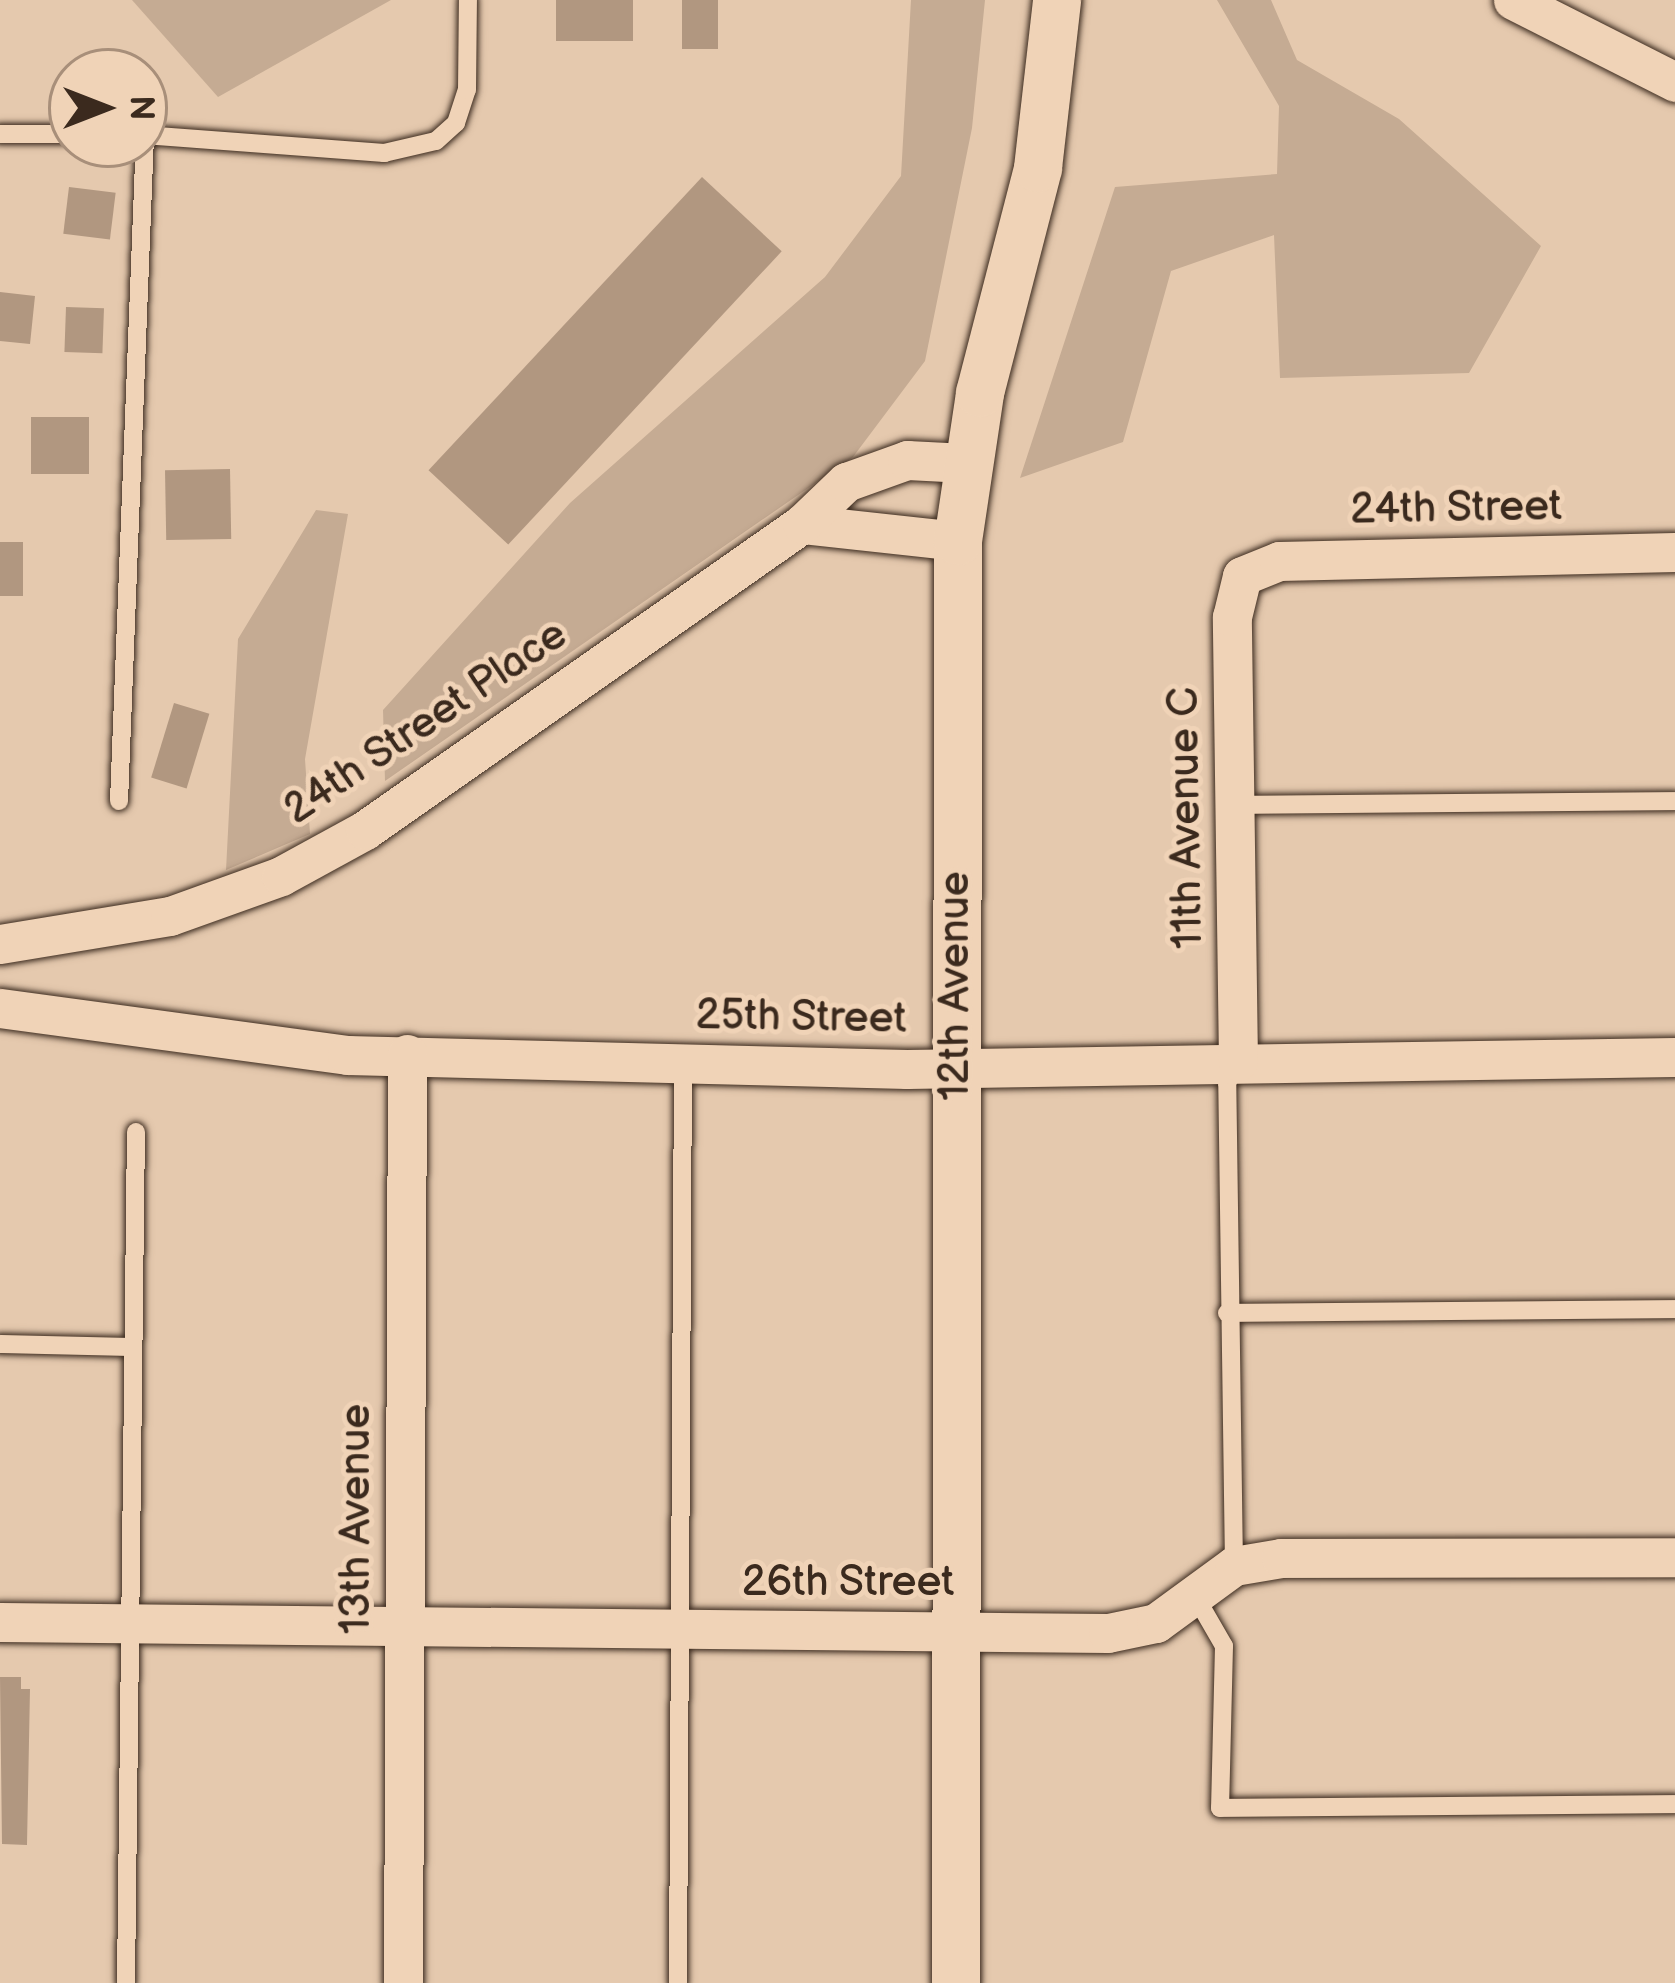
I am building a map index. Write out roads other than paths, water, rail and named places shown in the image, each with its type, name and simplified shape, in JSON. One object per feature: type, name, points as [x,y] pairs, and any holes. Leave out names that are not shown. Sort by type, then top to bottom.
[{"type":"street","name":"12th Avenue","points":[[956,1983],[958,541],[966,463],[1034,189],[1057,0]]},
{"type":"street","points":[[1513,0],[1675,82]]},
{"type":"street","name":"24th Street Place","points":[[0,944],[170,916],[281,876],[365,830],[802,524],[846,482],[907,460],[966,463]]},
{"type":"street","points":[[802,524],[958,541]]},
{"type":"street","name":"24th Street","points":[[1242,576],[1279,561],[1675,552]]},
{"type":"street","name":"11th Avenue C","points":[[1238,1061],[1232,617],[1242,576]]},
{"type":"street","name":"25th Street","points":[[0,1008],[346,1055],[683,1065],[1675,1057]]},
{"type":"street","name":"13th Avenue","points":[[403,1983],[406,1054]]},
{"type":"street","name":"26th Street","points":[[0,1622],[1135,1631],[1234,1566],[1281,1558],[1675,1557]]},
{"type":"lane","points":[[168,137],[384,153],[436,141],[456,123],[466,90],[468,0]]},
{"type":"lane","points":[[0,134],[48,134]]},
{"type":"lane","points":[[119,801],[144,168]]},
{"type":"lane","points":[[1234,805],[1675,801]]},
{"type":"lane","points":[[1234,1566],[1227,1083],[1238,1061]]},
{"type":"lane","points":[[678,1983],[683,1065]]},
{"type":"lane","points":[[126,1983],[136,1132]]},
{"type":"lane","points":[[1227,1313],[1675,1309]]},
{"type":"lane","points":[[0,1344],[132,1347]]},
{"type":"lane","points":[[1194,1593],[1224,1646],[1220,1808],[1675,1804]]}]
